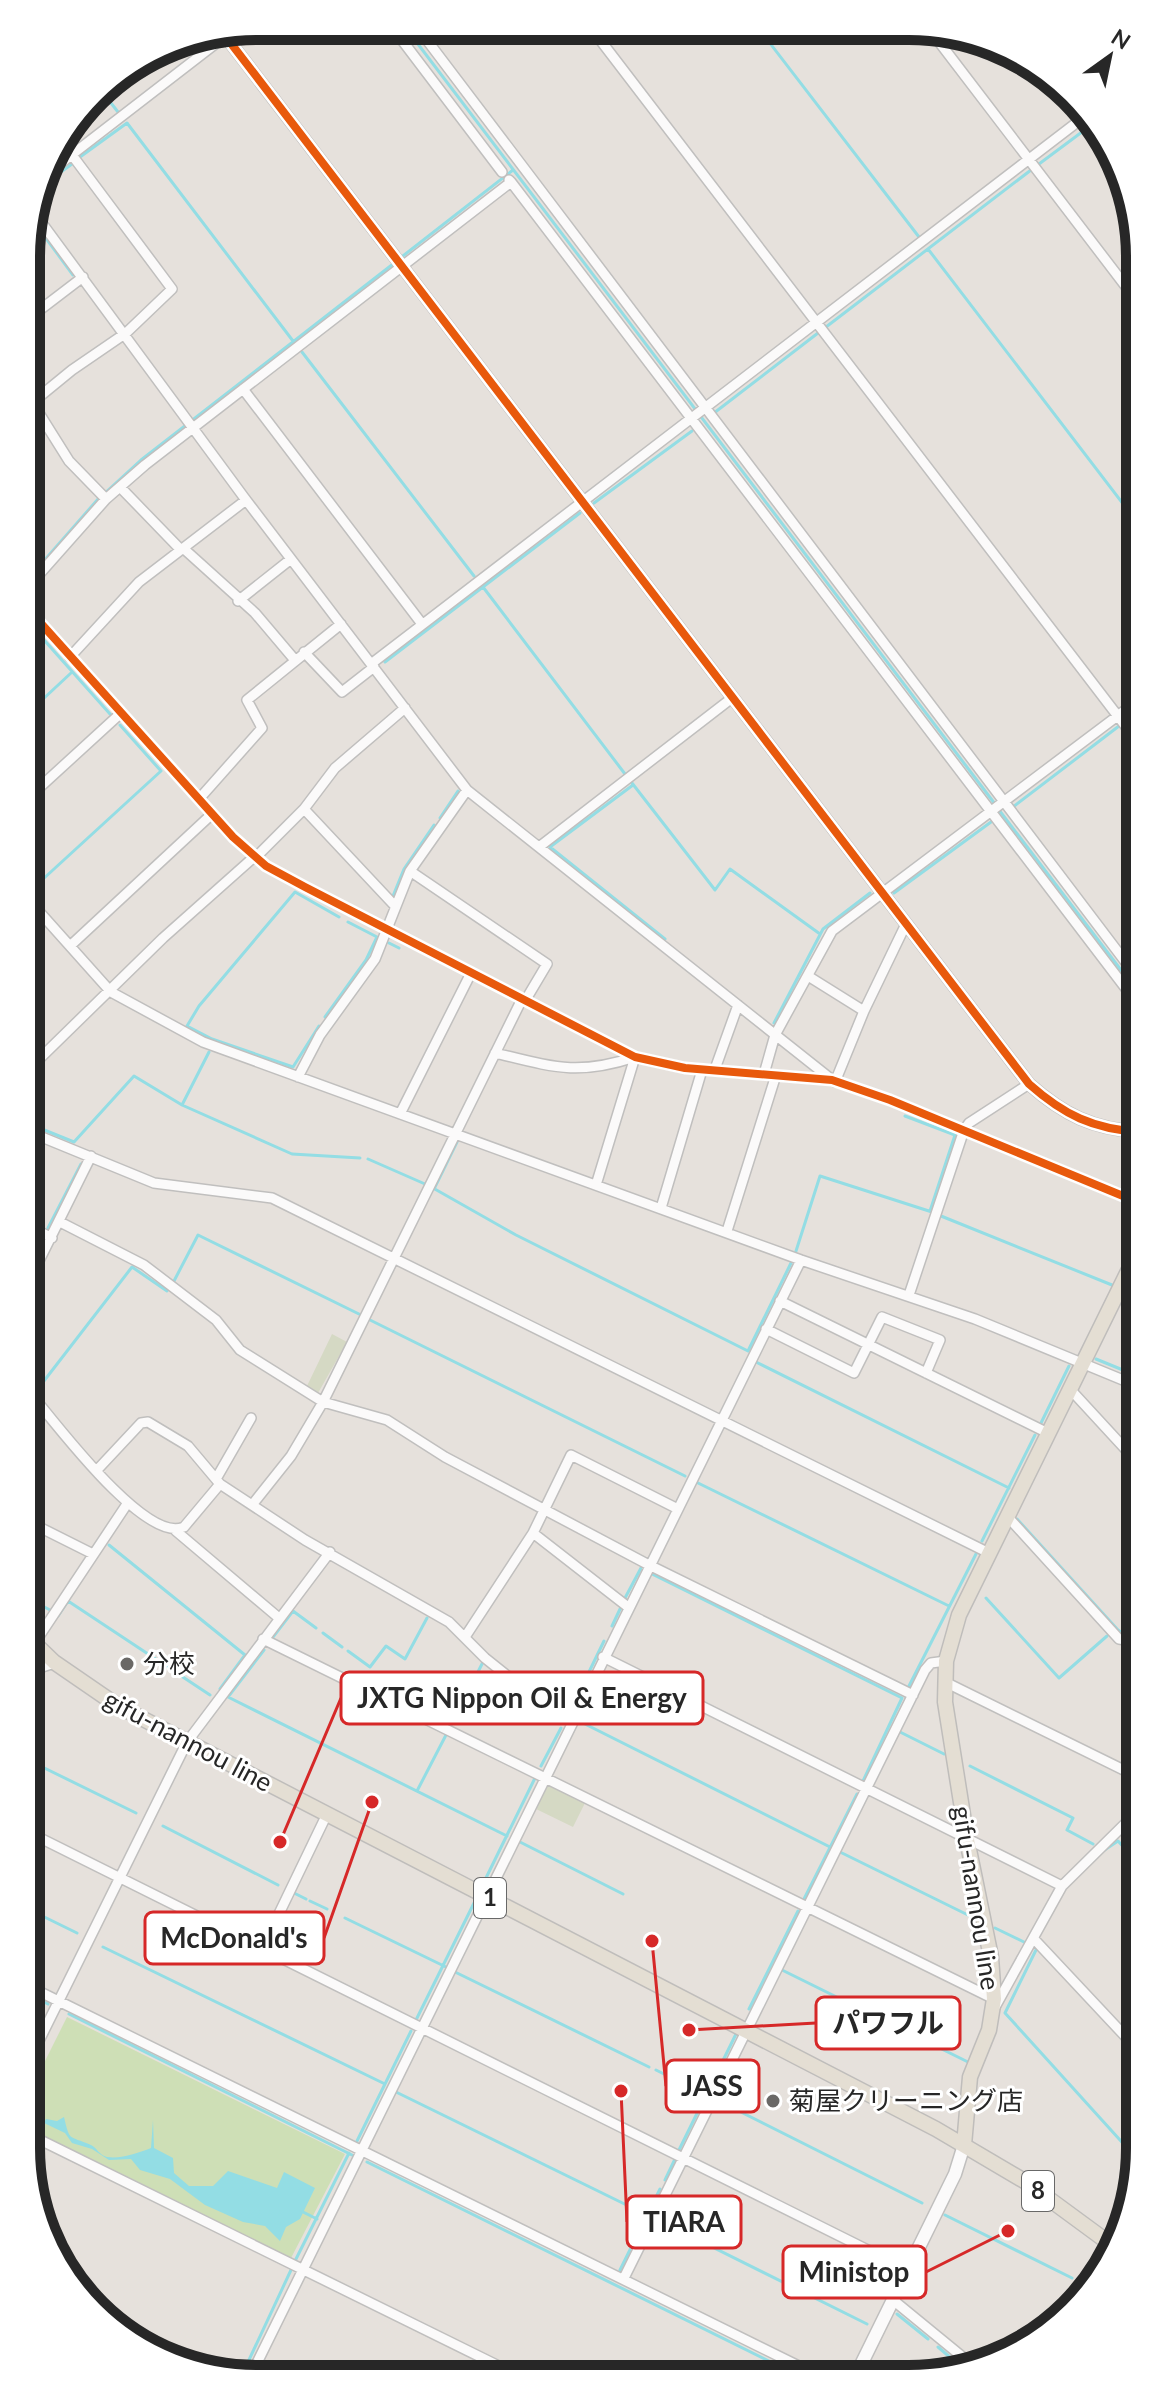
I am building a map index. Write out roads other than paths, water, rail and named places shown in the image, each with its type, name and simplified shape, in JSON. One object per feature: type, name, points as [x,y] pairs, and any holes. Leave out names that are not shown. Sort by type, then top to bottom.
[{"type":"main road","name":"gifu-nannou line","points":[[40,1649],[118,1706],[964,2145],[970,2077],[994,2005],[991,1957],[950,1743],[946,1661],[959,1615],[1126,1276]]},
{"type":"main road","name":"8","points":[[964,2145],[1026,2182],[1105,2240]]},
{"type":"main road","points":[[861,2365],[955,2174],[964,2145]]},
{"type":"street","points":[[402,40],[507,178],[697,412],[998,807],[1126,987]]},
{"type":"street","points":[[426,40],[697,412],[998,807],[1126,964]]},
{"type":"street","points":[[600,40],[1126,727]]},
{"type":"street","points":[[233,41],[1029,1084],[1055,1108],[1080,1122],[1126,1131]]},
{"type":"street","points":[[939,42],[1126,287]]},
{"type":"street","points":[[61,163],[212,45]]},
{"type":"street","points":[[304,652],[342,692],[422,624],[1078,122]]},
{"type":"street","points":[[40,396],[126,333],[172,289],[72,155]]},
{"type":"street","points":[[40,573],[105,498],[191,422],[243,389],[507,178]]},
{"type":"street","points":[[43,224],[246,500],[467,790],[834,1081]]},
{"type":"street","points":[[40,310],[83,277]]},
{"type":"street","points":[[243,389],[422,624]]},
{"type":"street","points":[[40,415],[69,461],[105,498]]},
{"type":"street","points":[[120,487],[182,549],[255,613],[294,659]]},
{"type":"street","points":[[70,657],[139,582],[246,500]]},
{"type":"street","points":[[238,601],[291,559]]},
{"type":"street","points":[[40,623],[254,857],[386,930],[635,1057],[702,1070],[834,1081],[964,1130],[1126,1197]]},
{"type":"street","points":[[199,799],[262,728],[247,700],[341,624]]},
{"type":"street","points":[[539,847],[732,698]]},
{"type":"street","points":[[40,1059],[163,938],[304,809],[335,768],[405,708]]},
{"type":"street","points":[[764,1074],[775,1035],[832,931],[1126,710]]},
{"type":"street","points":[[40,787],[121,713]]},
{"type":"street","points":[[298,1077],[320,1035],[375,959],[410,871],[467,790]]},
{"type":"street","points":[[304,809],[395,906]]},
{"type":"street","points":[[70,946],[212,814]]},
{"type":"street","points":[[252,1505],[291,1456],[323,1402],[495,1053],[547,964],[410,871]]},
{"type":"street","points":[[40,913],[111,992],[203,1042],[801,1260],[909,1295],[1126,1381]]},
{"type":"street","points":[[834,1081],[906,924]]},
{"type":"street","points":[[400,1114],[471,973]]},
{"type":"street","points":[[808,976],[864,1011]]},
{"type":"street","points":[[715,1069],[738,1005]]},
{"type":"street","points":[[495,1053],[563,1070],[600,1068],[635,1057]]},
{"type":"street","points":[[596,1185],[635,1057]]},
{"type":"street","points":[[661,1208],[702,1070]]},
{"type":"street","points":[[727,1231],[776,1075]]},
{"type":"street","points":[[909,1295],[964,1130],[969,1123],[1029,1084]]},
{"type":"street","points":[[40,1136],[154,1183],[272,1198],[989,1553]]},
{"type":"street","points":[[40,1261],[91,1156]]},
{"type":"street","points":[[60,1222],[144,1265],[216,1320],[240,1350],[323,1402],[387,1420],[445,1457],[649,1565],[913,1695]]},
{"type":"street","points":[[40,1232],[52,1238]]},
{"type":"street","points":[[256,2365],[676,1508],[801,1260]]},
{"type":"street","points":[[780,1301],[1048,1433]]},
{"type":"street","points":[[766,1329],[854,1373],[882,1317],[940,1340],[926,1373]]},
{"type":"street","points":[[1070,1389],[1126,1450]]},
{"type":"street","points":[[40,1404],[127,1504],[176,1531],[279,1618]]},
{"type":"street","points":[[176,1531],[184,1527],[218,1482],[251,1418]]},
{"type":"street","points":[[97,1470],[141,1423],[148,1422],[188,1446],[218,1482],[252,1505],[415,1600],[465,1637],[528,1693],[571,1722]]},
{"type":"street","points":[[465,1637],[533,1533],[571,1455],[676,1508]]},
{"type":"street","points":[[40,1626],[127,1504]]},
{"type":"street","points":[[1007,1516],[1119,1639],[1126,1640]]},
{"type":"street","points":[[40,1528],[93,1554]]},
{"type":"street","points":[[533,1533],[628,1607]]},
{"type":"street","points":[[40,2039],[187,1742],[330,1552]]},
{"type":"street","points":[[263,1639],[807,1907],[994,2005],[1062,1886],[1126,1823]]},
{"type":"street","points":[[603,1657],[1062,1886]]},
{"type":"street","points":[[624,2278],[744,2029],[913,1695],[931,1663],[946,1661]]},
{"type":"street","points":[[40,1666],[54,1662]]},
{"type":"street","points":[[945,1682],[1126,1771]]},
{"type":"street","points":[[262,1949],[327,1814]]},
{"type":"street","points":[[40,1838],[908,2270]]},
{"type":"street","points":[[1034,1939],[1126,2037]]},
{"type":"street","points":[[40,1992],[797,2365]]},
{"type":"street","points":[[40,2140],[497,2365]]},
{"type":"street","points":[[893,2300],[963,2358]]},
{"type":"water","points":[[64,2117],[71,2137],[91,2145],[104,2156],[113,2157],[151,2148],[153,2120],[154,2148],[173,2158],[174,2173],[189,2186],[213,2186],[228,2171],[277,2188],[284,2172],[315,2188],[300,2219],[286,2227],[280,2241],[265,2226],[243,2222],[205,2205],[170,2179],[140,2170],[131,2159],[109,2160],[92,2149],[72,2143],[65,2133],[44,2123],[46,2119],[57,2121]]},
{"type":"waterway","points":[[415,40],[995,804]]},
{"type":"waterway","points":[[767,40],[919,237]]},
{"type":"waterway","points":[[108,100],[118,112]]},
{"type":"waterway","points":[[80,157],[127,123],[293,341]]},
{"type":"waterway","points":[[1039,164],[1084,130]]},
{"type":"waterway","points":[[57,175],[72,164]]},
{"type":"waterway","points":[[399,259],[513,170]]},
{"type":"waterway","points":[[826,327],[1031,170]]},
{"type":"waterway","points":[[42,232],[73,275]]},
{"type":"waterway","points":[[928,249],[1126,508]]},
{"type":"waterway","points":[[105,493],[141,460],[393,264]]},
{"type":"waterway","points":[[714,413],[818,333]]},
{"type":"waterway","points":[[302,352],[474,576]]},
{"type":"waterway","points":[[594,503],[692,431]]},
{"type":"waterway","points":[[40,565],[99,498]]},
{"type":"waterway","points":[[385,662],[580,513]]},
{"type":"waterway","points":[[483,587],[625,774]]},
{"type":"waterway","points":[[40,635],[110,714]]},
{"type":"waterway","points":[[40,702],[71,673]]},
{"type":"waterway","points":[[40,882],[161,771],[120,725]]},
{"type":"waterway","points":[[1013,807],[1119,726]]},
{"type":"waterway","points":[[632,783],[715,890],[730,869],[820,934]]},
{"type":"waterway","points":[[633,785],[550,847],[665,939]]},
{"type":"waterway","points":[[440,818],[458,791]]},
{"type":"waterway","points":[[999,810],[1126,977]]},
{"type":"waterway","points":[[894,893],[991,822]]},
{"type":"waterway","points":[[393,896],[404,869],[434,825]]},
{"type":"waterway","points":[[319,1026],[293,1067],[212,1039],[187,1026],[199,1006],[295,892],[339,917]]},
{"type":"waterway","points":[[774,1023],[823,929],[870,893]]},
{"type":"waterway","points":[[325,1017],[366,960],[377,937],[348,922]]},
{"type":"waterway","points":[[389,943],[399,948]]},
{"type":"waterway","points":[[182,1105],[209,1052]]},
{"type":"waterway","points":[[40,1128],[74,1142],[134,1076],[182,1105],[292,1154],[360,1158]]},
{"type":"waterway","points":[[905,1116],[955,1135],[930,1211]]},
{"type":"waterway","points":[[434,1189],[457,1142]]},
{"type":"waterway","points":[[368,1159],[425,1184]]},
{"type":"waterway","points":[[48,1228],[81,1164]]},
{"type":"waterway","points":[[796,1251],[820,1176],[932,1212]]},
{"type":"waterway","points":[[433,1188],[516,1235],[748,1351],[791,1263]]},
{"type":"waterway","points":[[941,1216],[1112,1285]]},
{"type":"waterway","points":[[174,1281],[198,1235],[361,1315]]},
{"type":"waterway","points":[[40,1245],[43,1240]]},
{"type":"waterway","points":[[40,1386],[132,1267],[167,1291]]},
{"type":"waterway","points":[[368,1319],[685,1476]]},
{"type":"waterway","points":[[1096,1359],[1126,1371]]},
{"type":"waterway","points":[[756,1362],[1009,1488]]},
{"type":"waterway","points":[[1041,1423],[1069,1366]]},
{"type":"waterway","points":[[982,1541],[1035,1435]]},
{"type":"waterway","points":[[696,1482],[949,1606]]},
{"type":"waterway","points":[[1017,1519],[1126,1635]]},
{"type":"waterway","points":[[109,1545],[245,1655],[220,1689]]},
{"type":"waterway","points":[[909,1686],[976,1554]]},
{"type":"waterway","points":[[625,1598],[641,1568]]},
{"type":"waterway","points":[[650,1573],[902,1698],[863,1781]]},
{"type":"waterway","points":[[986,1598],[1059,1678],[1107,1636]]},
{"type":"waterway","points":[[58,1616],[68,1601],[210,1695]]},
{"type":"waterway","points":[[40,1605],[52,1611]]},
{"type":"waterway","points":[[612,1626],[621,1607]]},
{"type":"waterway","points":[[273,1637],[293,1611],[316,1628]]},
{"type":"waterway","points":[[348,1651],[370,1667],[386,1646],[405,1659],[427,1618]]},
{"type":"waterway","points":[[323,1633],[342,1647]]},
{"type":"waterway","points":[[571,1709],[604,1641]]},
{"type":"waterway","points":[[264,1650],[228,1697],[507,1836]]},
{"type":"waterway","points":[[450,1727],[483,1662]]},
{"type":"waterway","points":[[577,1720],[830,1847]]},
{"type":"waterway","points":[[541,1766],[561,1728]]},
{"type":"waterway","points":[[900,1732],[944,1754]]},
{"type":"waterway","points":[[417,1791],[446,1735]]},
{"type":"waterway","points":[[40,1766],[136,1813]]},
{"type":"waterway","points":[[970,1766],[1073,1818],[1067,1830],[1093,1844]]},
{"type":"waterway","points":[[484,1882],[535,1778]]},
{"type":"waterway","points":[[804,1899],[857,1794]]},
{"type":"waterway","points":[[163,1826],[278,1885]]},
{"type":"waterway","points":[[518,1841],[623,1894]]},
{"type":"waterway","points":[[1103,1851],[1118,1841],[1126,1850]]},
{"type":"waterway","points":[[840,1852],[970,1916]]},
{"type":"waterway","points":[[294,1893],[306,1899]]},
{"type":"waterway","points":[[310,1901],[327,1909]]},
{"type":"waterway","points":[[416,2020],[474,1903]]},
{"type":"waterway","points":[[749,2009],[798,1911]]},
{"type":"waterway","points":[[40,1915],[77,1933]]},
{"type":"waterway","points":[[345,1918],[446,1967]]},
{"type":"waterway","points":[[995,1928],[1024,1942]]},
{"type":"waterway","points":[[103,1947],[385,2084]]},
{"type":"waterway","points":[[1036,1950],[1005,2013],[1126,2147]]},
{"type":"waterway","points":[[782,1970],[968,2062]]},
{"type":"waterway","points":[[455,1972],[649,2067]]},
{"type":"waterway","points":[[40,2000],[48,2004]]},
{"type":"waterway","points":[[69,2014],[354,2156]]},
{"type":"waterway","points":[[357,2141],[411,2031]]},
{"type":"waterway","points":[[678,2152],[736,2034]]},
{"type":"waterway","points":[[656,2070],[708,2096]]},
{"type":"waterway","points":[[396,2092],[649,2216]]},
{"type":"waterway","points":[[715,2099],[922,2203]]},
{"type":"waterway","points":[[295,2261],[349,2153]]},
{"type":"waterway","points":[[665,2180],[675,2159]]},
{"type":"waterway","points":[[367,2162],[777,2365]]},
{"type":"waterway","points":[[620,2270],[660,2189]]},
{"type":"waterway","points":[[303,2212],[317,2219]]},
{"type":"waterway","points":[[945,2215],[1072,2278]]},
{"type":"waterway","points":[[656,2219],[867,2324]]},
{"type":"waterway","points":[[247,2364],[291,2270]]},
{"type":"waterway","points":[[897,2314],[928,2339]]},
{"type":"waterway","points":[[938,2347],[954,2360]]},
{"type":"place","name":"分校","points":[[127,1664]]},
{"type":"place","name":"McDonald's","points":[[372,1802]]},
{"type":"place","name":"JXTG Nippon Oil & Energy","points":[[280,1842]]},
{"type":"place","name":"JASS","points":[[652,1941]]},
{"type":"place","name":"パワフル","points":[[689,2030]]},
{"type":"place","name":"TIARA","points":[[621,2091]]},
{"type":"place","name":"菊屋クリーニング店","points":[[773,2101]]},
{"type":"place","name":"Ministop","points":[[1008,2231]]}]
